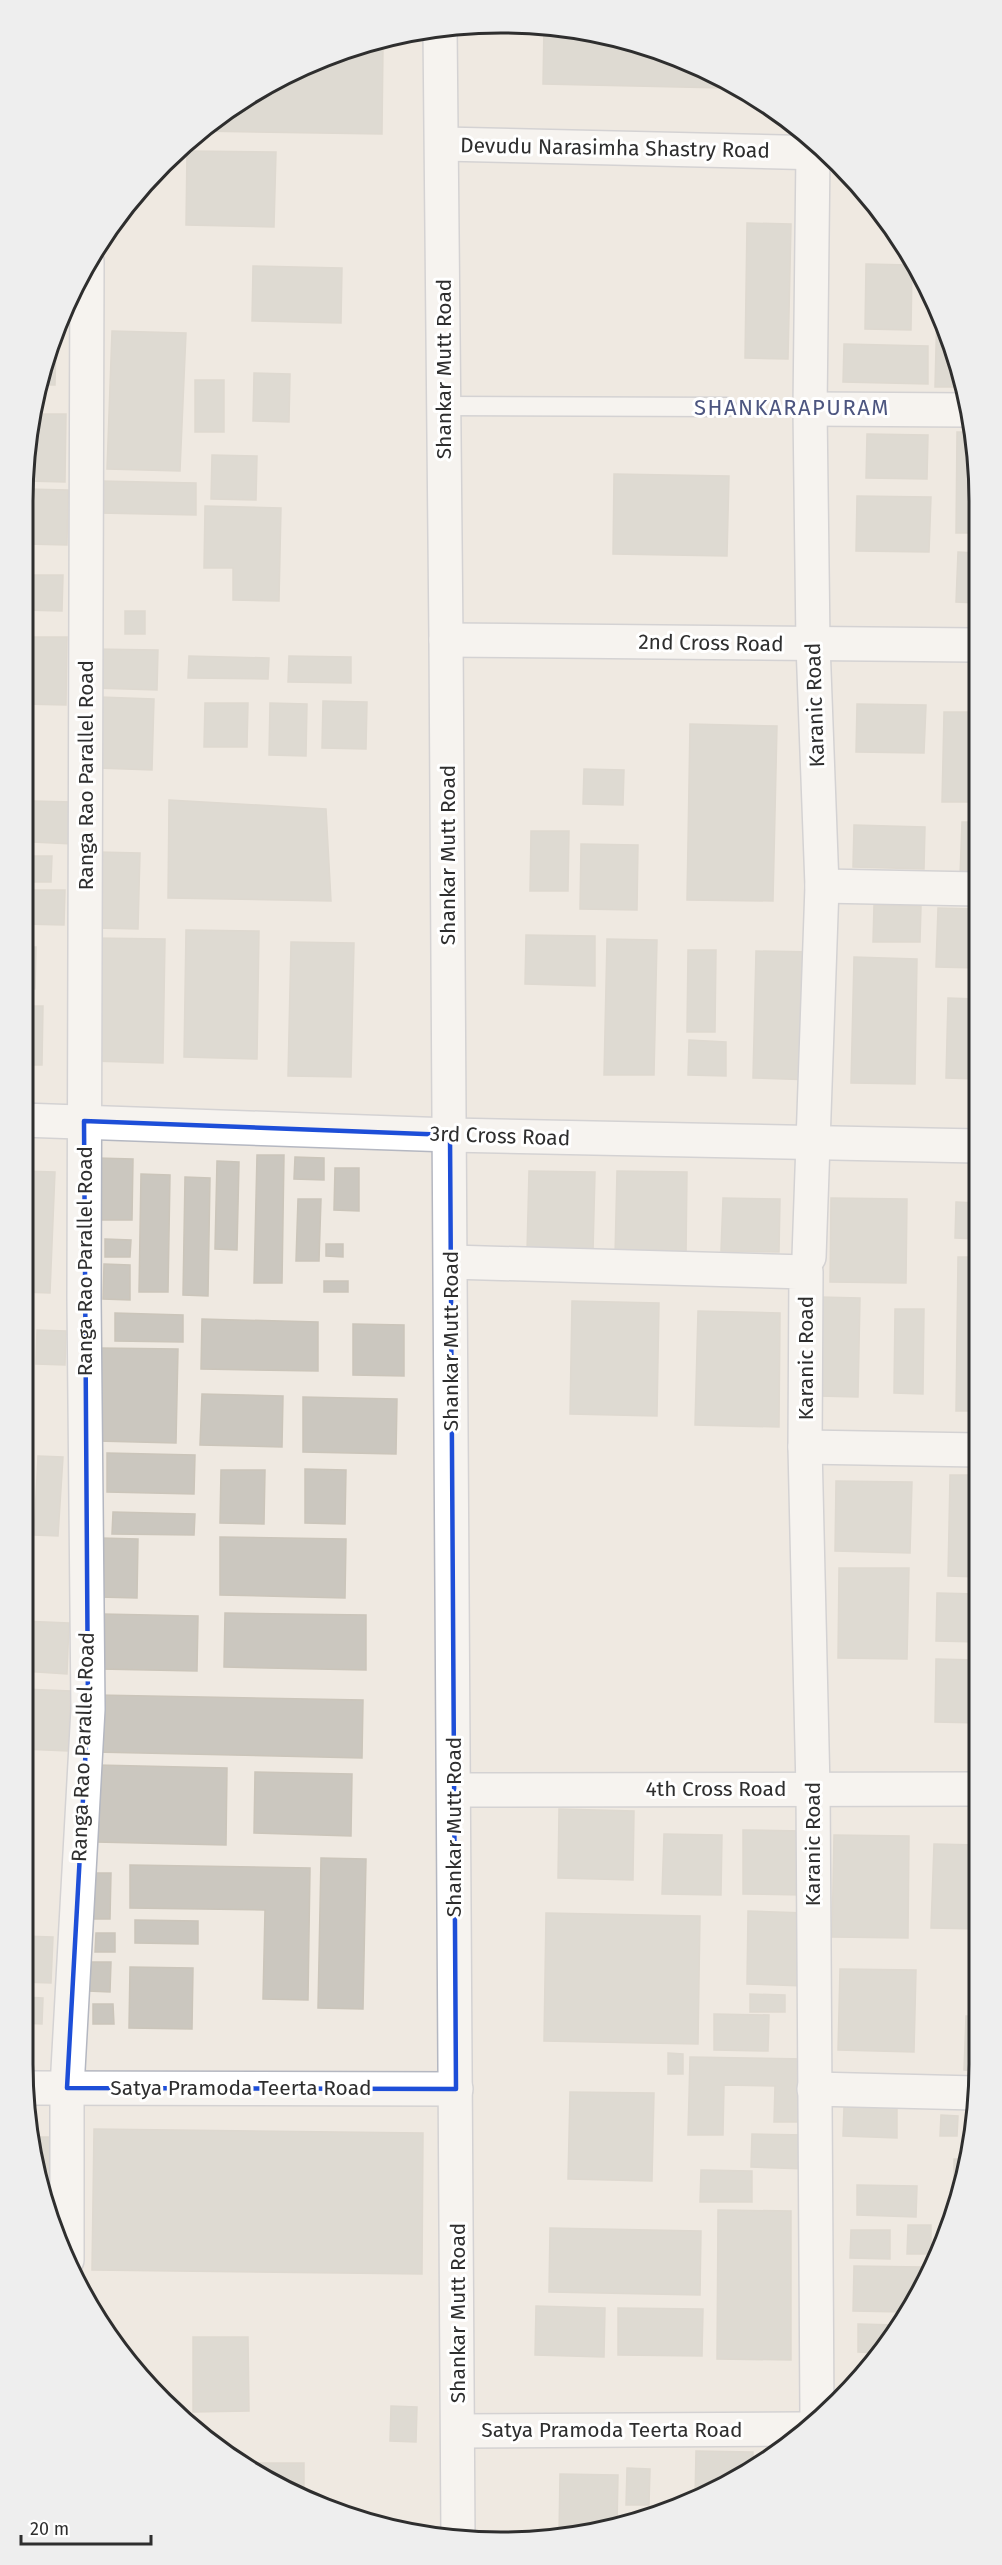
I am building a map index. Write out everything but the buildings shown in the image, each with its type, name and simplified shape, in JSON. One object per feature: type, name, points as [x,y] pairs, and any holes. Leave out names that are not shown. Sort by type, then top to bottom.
[{"type":"street","name":"Shankar Mutt Road","points":[[440,37],[445,406],[458,2530]]},
{"type":"street","name":"Devudu Narasimha Shastry Road","points":[[443,144],[814,153]]},
{"type":"street","name":"Karanic Road","points":[[817,2409],[813,1789],[805,1447],[807,1264],[822,886],[813,644],[810,409],[818,157]]},
{"type":"street","name":"Ranga Rao Parallel Road","points":[[67,2238],[67,2088],[88,1709],[84,1121],[87,283]]},
{"type":"street","points":[[810,409],[960,410]]},
{"type":"street","name":"2nd Cross Road","points":[[446,640],[969,645]]},
{"type":"street","points":[[822,886],[969,889]]},
{"type":"street","name":"3rd Cross Road","points":[[33,1120],[450,1135],[969,1146]]},
{"type":"street","points":[[451,1262],[807,1264]]},
{"type":"street","points":[[805,1447],[969,1450]]},
{"type":"street","name":"4th Cross Road","points":[[454,1791],[969,1789]]},
{"type":"street","name":"Satya Pramoda Teerta Road","points":[[34,2088],[456,2089]]},
{"type":"street","points":[[814,2089],[968,2093]]},
{"type":"street","name":"Satya Pramoda Teerta Road","points":[[459,2431],[794,2429]]},
{"type":"lane","points":[[445,406],[727,407]]},
{"type":"highlighted area","points":[[84,1121],[450,1135],[456,2089],[67,2088],[88,1709]]},
{"type":"district","name":"SHANKARAPURAM","points":[[792,407]]}]
